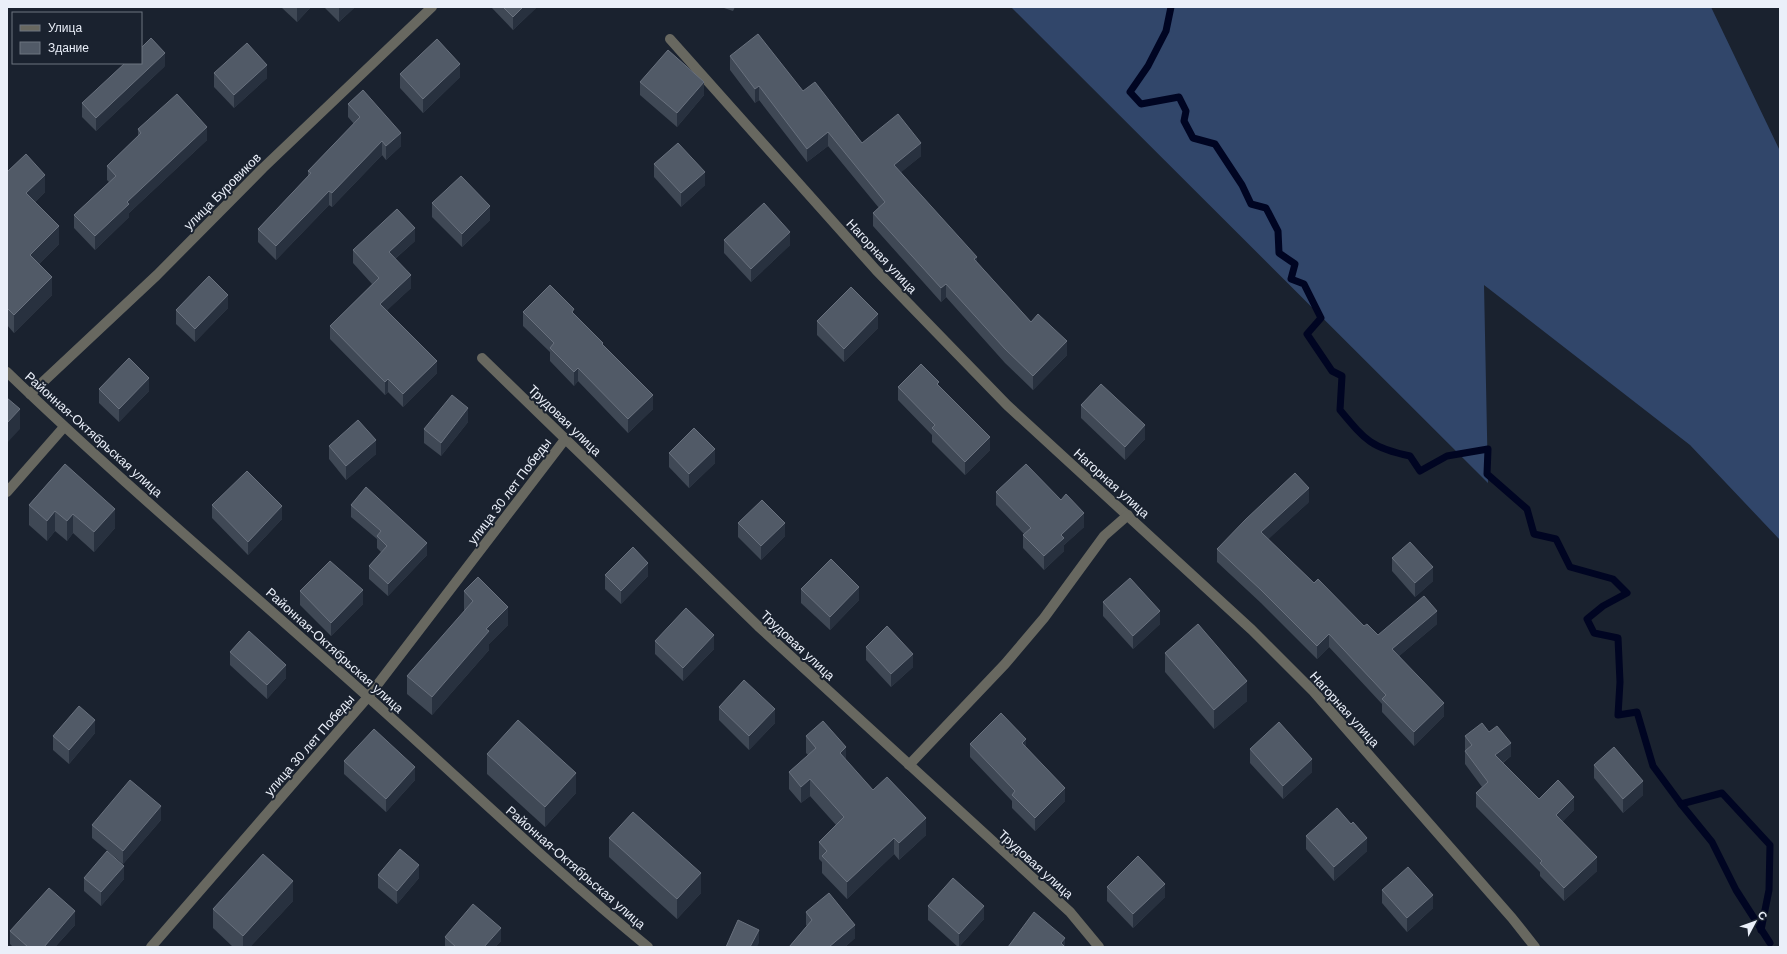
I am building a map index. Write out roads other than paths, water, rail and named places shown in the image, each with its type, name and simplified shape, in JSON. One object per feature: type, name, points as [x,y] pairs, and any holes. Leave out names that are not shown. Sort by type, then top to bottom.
[{"type":"street","name":"улица Буровиков","points":[[30,394],[157,275],[263,168],[432,7]]},
{"type":"street","name":"Нагорная улица","points":[[670,39],[876,270],[1008,405],[1252,630],[1313,691],[1512,918],[1535,947]]},
{"type":"street","name":"Трудовая улица","points":[[482,358],[758,626],[1070,912],[1099,947]]},
{"type":"street","name":"Районная-Октябрьская улица","points":[[7,372],[64,427],[368,696],[572,884],[648,947]]},
{"type":"street","points":[[7,492],[64,427]]},
{"type":"street","name":"улица 30 лет Победы","points":[[151,947],[368,696],[566,438]]},
{"type":"street","points":[[909,765],[1005,664],[1044,618],[1104,536],[1128,515]]},
{"type":"waterway","points":[[1171,7],[1166,31],[1148,66],[1130,92],[1141,104],[1179,97],[1186,111],[1184,121],[1193,138],[1215,144],[1242,185],[1251,204],[1266,208],[1278,231],[1279,253],[1295,264],[1291,279],[1304,284],[1321,318],[1307,334],[1332,371],[1342,376],[1340,410],[1356,429],[1377,446],[1386,450],[1410,456],[1420,471],[1447,456],[1488,449],[1487,474],[1527,509],[1534,534],[1556,539],[1570,567],[1613,579],[1627,593],[1603,606],[1587,619],[1594,633],[1618,638],[1620,682],[1618,715],[1637,712],[1653,766],[1681,804],[1722,793],[1770,845],[1769,890],[1761,930]]},
{"type":"waterway","points":[[1681,804],[1712,842],[1736,890],[1770,943]]}]
